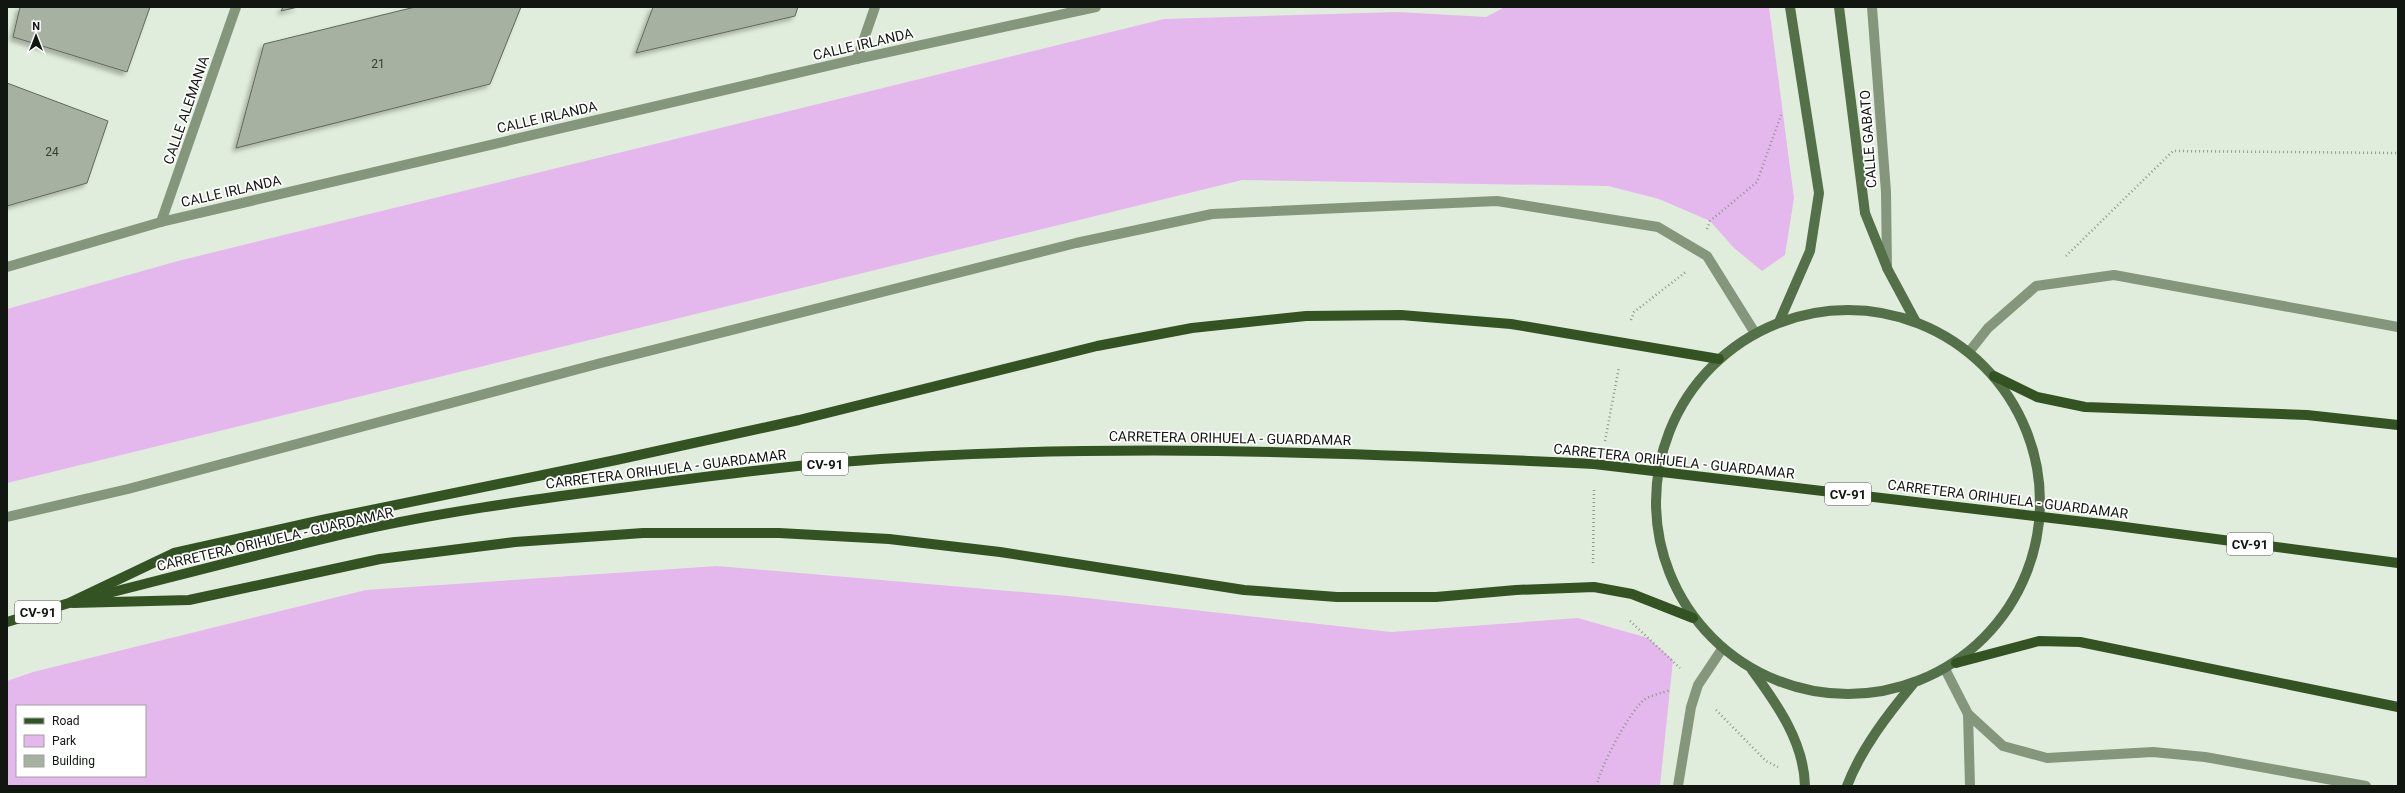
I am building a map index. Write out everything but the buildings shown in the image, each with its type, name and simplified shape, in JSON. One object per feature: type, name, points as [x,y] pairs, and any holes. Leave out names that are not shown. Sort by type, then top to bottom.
[{"type":"main road","points":[[1779,322],[1810,250],[1819,193],[1790,7]]},
{"type":"main road","points":[[1839,7],[1865,213],[1888,270],[1916,322]]},
{"type":"main road","points":[[1824,311],[1870,311],[1916,322],[1943,335],[1969,352],[1994,376],[2020,414],[2034,451],[2042,505],[2035,551],[2018,594],[1991,632],[1956,663],[1913,684],[1858,695],[1804,690],[1752,670],[1722,649],[1693,618],[1669,577],[1656,531],[1655,483],[1666,437],[1688,394],[1719,359],[1755,333],[1779,322],[1824,311]]},
{"type":"main road","points":[[69,603],[174,553],[322,520],[616,460],[784,423],[1097,346],[1192,328],[1306,316],[1401,315],[1511,324],[1719,359]]},
{"type":"main road","points":[[1994,376],[2037,397],[2085,407],[2307,415],[2398,425]]},
{"type":"main road","name":"CARRETERA ORIHUELA - GUARDAMAR","points":[[69,603],[347,533],[531,500],[700,477],[839,462],[992,453],[1151,450],[1395,454],[1594,464],[2102,524],[2398,563]]},
{"type":"main road","points":[[69,603],[189,600],[380,559],[515,542],[643,533],[779,533],[889,539],[1000,552],[1244,590],[1337,597],[1436,597],[1516,590],[1594,587],[1632,594],[1693,618]]},
{"type":"main road","name":"CV-91","points":[[7,622],[69,603]]},
{"type":"main road","points":[[1956,663],[2039,641],[2080,642],[2398,707]]},
{"type":"main road","points":[[1752,670],[1779,707],[1803,763],[1805,783]]},
{"type":"main road","points":[[1847,786],[1872,739],[1893,708],[1913,684]]},
{"type":"street","name":"CALLE ALEMANIA","points":[[161,222],[236,7]]},
{"type":"street","points":[[857,59],[875,7]]},
{"type":"street","name":"CALLE IRLANDA","points":[[7,267],[161,222],[857,59],[1096,7]]},
{"type":"street","name":"CALLE GABATO","points":[[1872,7],[1886,192],[1888,270]]},
{"type":"street","points":[[7,517],[128,489],[608,361],[1068,245],[1212,214],[1498,201],[1658,227],[1707,256],[1755,333]]},
{"type":"street","points":[[1969,352],[1988,328],[2036,286],[2114,275],[2398,327]]},
{"type":"street","points":[[1678,786],[1691,707],[1698,685],[1722,649]]},
{"type":"street","points":[[1945,669],[1968,714],[2002,746],[2047,758],[2153,752],[2205,756],[2366,786]]},
{"type":"street","points":[[1968,714],[1970,786]]},
{"type":"path","points":[[1604,442],[1624,343],[1634,312],[1688,270],[1710,221],[1757,182],[1784,108]]},
{"type":"path","points":[[2065,258],[2173,151],[2398,153]]},
{"type":"path","points":[[1594,488],[1594,587]]},
{"type":"path","points":[[1626,617],[1698,685],[1718,713],[1766,761],[1805,783]]},
{"type":"path","points":[[1597,786],[1598,774],[1618,737],[1644,700],[1674,689],[1698,685]]},
{"type":"green space","points":[[1505,7],[1769,7],[1794,198],[1785,255],[1762,271],[1734,248],[1710,221],[1659,199],[1608,186],[1242,180],[7,483],[7,309],[178,261],[1164,19],[1398,12],[1486,17]]},
{"type":"green space","points":[[717,566],[1068,596],[1391,632],[1578,618],[1648,638],[1673,660],[1660,786],[7,786],[7,681],[33,672],[366,590]]}]
